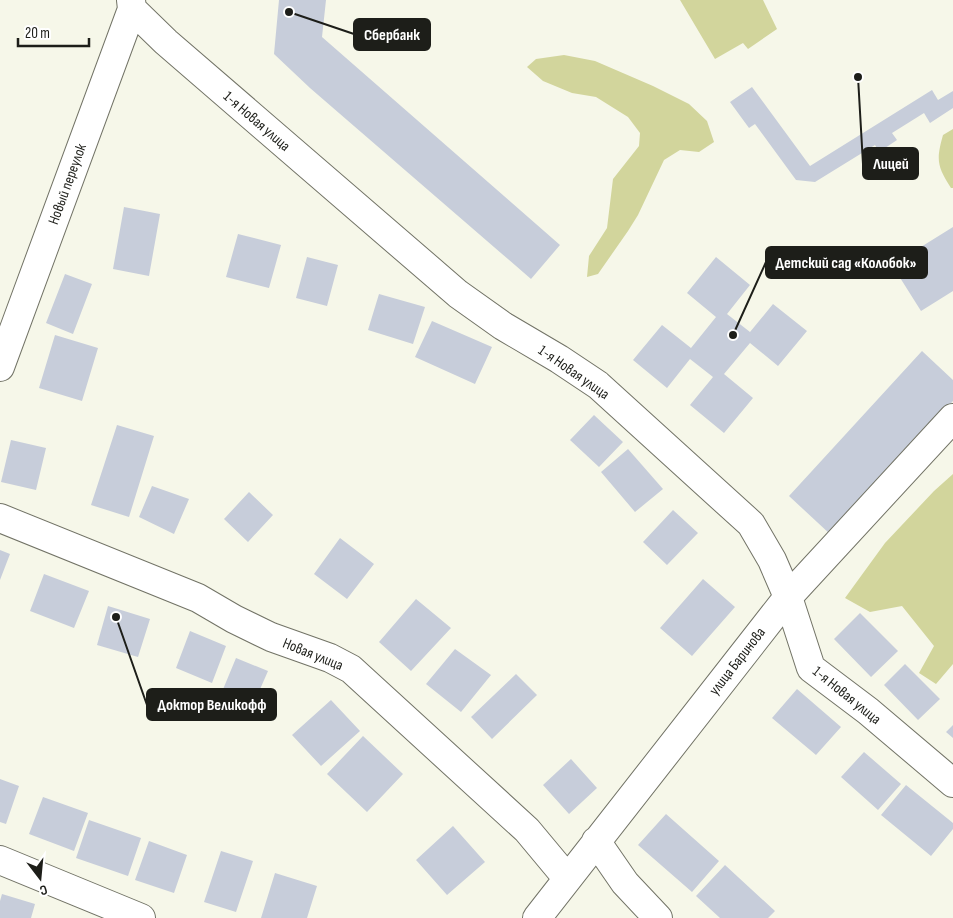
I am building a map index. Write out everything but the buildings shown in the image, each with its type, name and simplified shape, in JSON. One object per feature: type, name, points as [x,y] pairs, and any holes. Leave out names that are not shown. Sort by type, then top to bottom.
[{"type":"street","name":"Новый переулок","points":[[0,367],[132,4]]},
{"type":"street","name":"1-я Новая улица","points":[[132,4],[166,42],[458,294],[503,326],[590,380],[751,524],[772,560],[788,597],[811,668],[868,711],[953,783]]},
{"type":"street","name":"улица Баринова","points":[[537,918],[788,597],[953,418]]},
{"type":"street","name":"Новая улица","points":[[0,518],[198,598],[234,620],[272,637],[330,658],[351,669],[526,830],[568,878]]},
{"type":"street","points":[[596,841],[625,883],[658,918]]},
{"type":"street","points":[[0,860],[142,918]]},
{"type":"green space","points":[[680,0],[763,0],[777,29],[748,49],[743,43],[715,59]]},
{"type":"green space","points":[[564,55],[595,61],[689,104],[707,121],[714,142],[699,152],[680,150],[664,160],[638,215],[628,231],[598,274],[587,277],[589,256],[607,228],[613,179],[639,146],[640,133],[628,117],[596,97],[572,93],[543,81],[527,67],[536,59]]},
{"type":"green space","points":[[953,129],[953,188],[951,188],[940,168],[939,151],[943,135]]},
{"type":"green space","points":[[953,474],[953,664],[936,684],[919,673],[934,646],[902,606],[870,612],[845,598],[885,543],[934,491]]},
{"type":"place","name":"Сбербанк","points":[[289,12]]},
{"type":"place","name":"Лицей","points":[[858,77]]},
{"type":"place","name":"Детский сад «Колобок»","points":[[733,335]]},
{"type":"place","name":"Доктор Великофф","points":[[116,617]]}]
